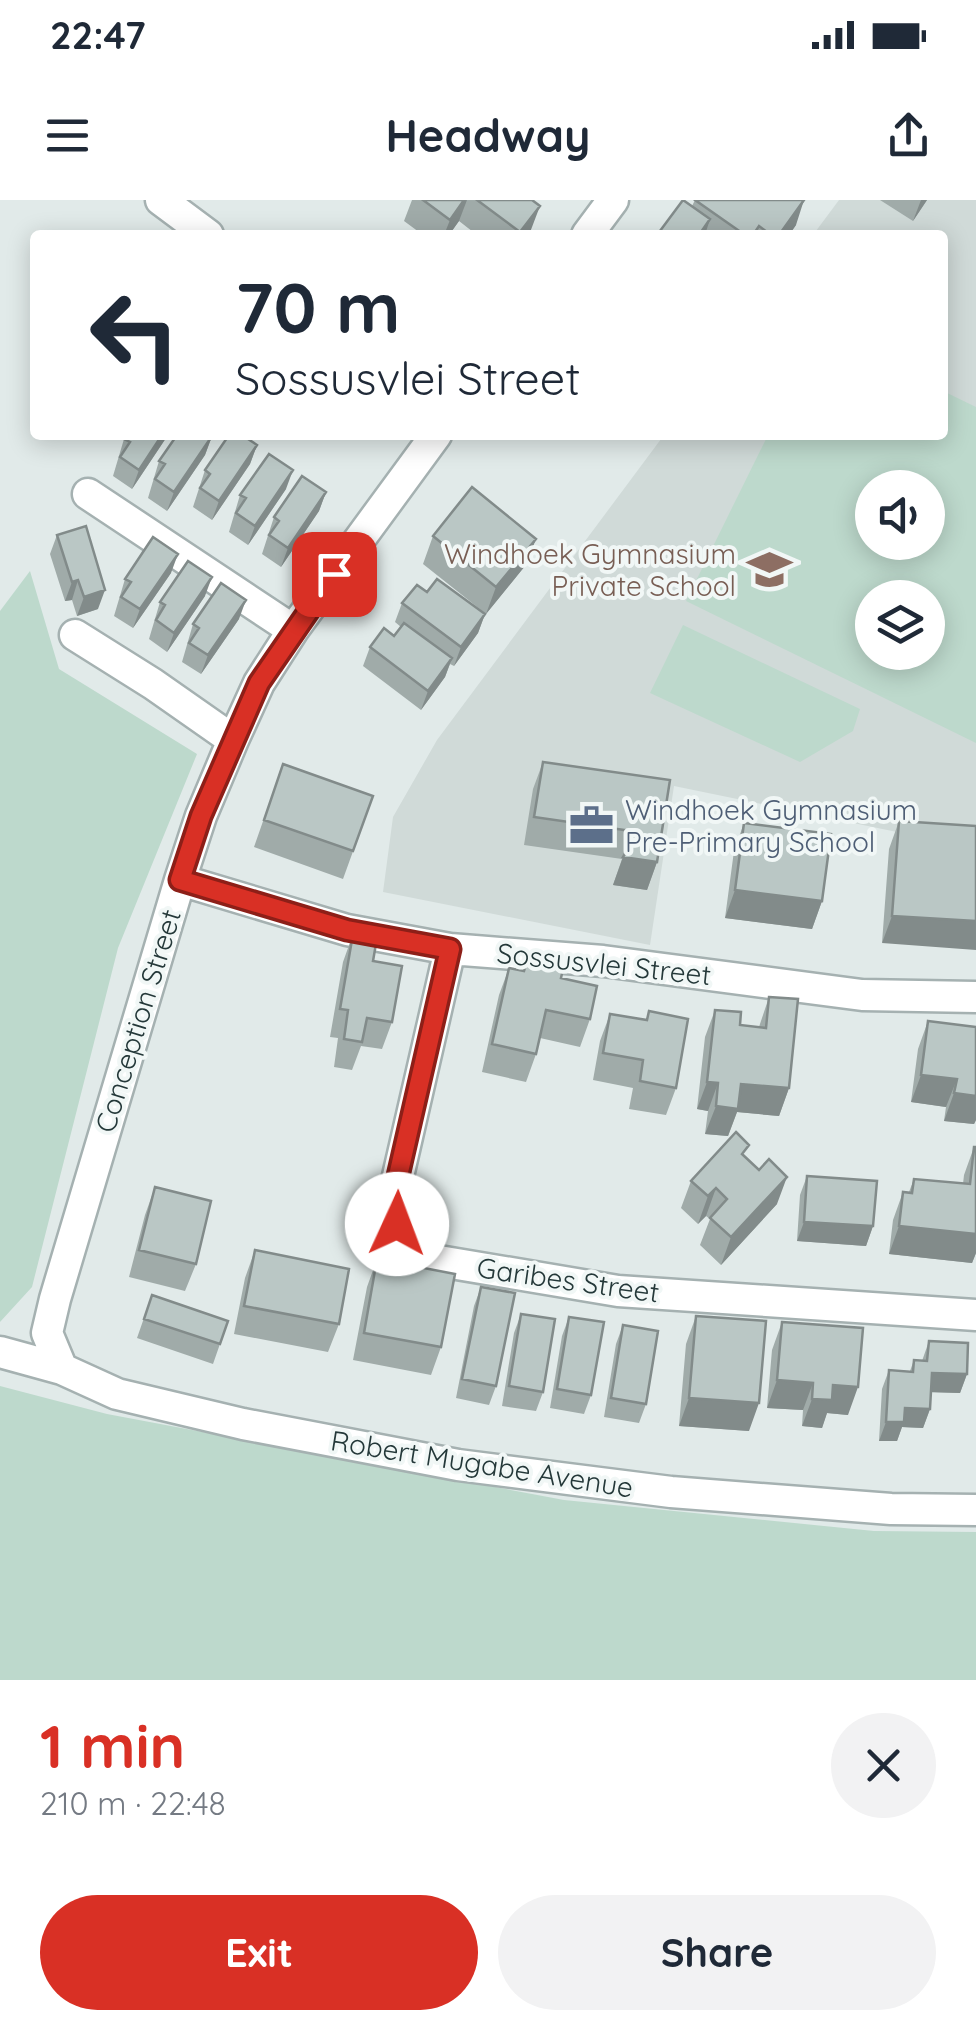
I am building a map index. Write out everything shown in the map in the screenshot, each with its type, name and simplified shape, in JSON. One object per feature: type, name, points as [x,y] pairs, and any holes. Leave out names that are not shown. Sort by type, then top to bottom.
[{"type":"street","points":[[161,200],[201,230]]},
{"type":"street","points":[[591,230],[614,200]]},
{"type":"street","name":"Conception Street","points":[[62,1369],[47,1333],[54,1300],[201,816],[259,683],[293,630],[432,440]]},
{"type":"street","points":[[88,494],[293,630]]},
{"type":"street","points":[[75,636],[153,684],[232,740]]},
{"type":"street","name":"Sossusvlei Street","points":[[180,880],[347,930],[450,949],[603,960],[862,995],[976,997]]},
{"type":"street","name":"Garibes Street","points":[[450,949],[393,1198],[397,1224],[411,1246],[433,1260],[618,1291],[976,1315]]},
{"type":"street","name":"Robert Mugabe Avenue","points":[[0,1352],[62,1369],[117,1394],[243,1424],[458,1465],[671,1492],[891,1509],[976,1510]]},
{"type":"shaded area","name":"Windhoek Gymnasium Private School","points":[[839,200],[976,200],[976,834],[897,832],[674,786],[650,945],[383,892],[393,817],[437,740],[660,440],[948,440],[948,230],[817,230]]},
{"type":"green space","points":[[948,393],[976,407],[976,743],[686,601],[766,440],[948,440]]},
{"type":"green space","points":[[30,571],[59,669],[197,754],[118,948],[32,1287],[0,1322],[0,611]]},
{"type":"green space","points":[[683,625],[860,709],[853,731],[800,762],[650,693]]},
{"type":"green space","points":[[0,1386],[107,1414],[564,1500],[874,1531],[976,1532],[976,1680],[0,1680]]},
{"type":"building","points":[[423,200],[464,200],[450,220]]},
{"type":"building","points":[[477,200],[532,200],[540,206],[522,230]]},
{"type":"building","points":[[683,200],[710,219],[702,230],[661,230]]},
{"type":"building","points":[[695,200],[804,200],[783,230],[764,230],[759,226],[756,230],[738,230]]},
{"type":"building","points":[[126,440],[159,440],[139,470],[120,457],[130,442]]},
{"type":"building","points":[[174,440],[209,440],[174,492],[155,479],[165,464],[159,461]]},
{"type":"building","points":[[226,440],[250,440],[257,445],[219,501],[200,488],[210,474],[205,470]]},
{"type":"building","points":[[269,454],[293,470],[255,526],[236,513],[246,498],[240,495]]},
{"type":"building","points":[[302,476],[326,492],[288,548],[269,535],[279,521],[274,517]]},
{"type":"building","points":[[472,487],[536,539],[496,587],[433,536]]},
{"type":"building","points":[[86,526],[105,590],[84,597],[78,580],[72,582],[57,535]]},
{"type":"building","points":[[153,537],[178,554],[140,609],[121,597],[131,582],[125,579]]},
{"type":"building","points":[[188,561],[212,577],[174,633],[156,620],[165,605],[160,602]]},
{"type":"building","points":[[437,579],[485,614],[461,647],[402,603],[417,585],[427,592]]},
{"type":"building","points":[[221,583],[246,600],[208,655],[189,643],[199,628],[193,624]]},
{"type":"building","points":[[404,623],[452,658],[428,691],[370,647],[384,628],[394,636]]},
{"type":"building","points":[[543,762],[670,780],[657,862],[623,857],[638,832],[534,817]]},
{"type":"building","points":[[283,764],[373,796],[353,851],[264,820]]},
{"type":"building","points":[[899,821],[976,826],[976,921],[892,916]]},
{"type":"building","points":[[744,823],[831,834],[822,901],[735,890]]},
{"type":"building","points":[[353,934],[377,938],[373,961],[402,966],[392,1022],[367,1018],[362,1042],[344,1039],[348,1010],[340,1009]]},
{"type":"building","points":[[527,961],[563,969],[561,978],[597,986],[590,1019],[546,1010],[536,1054],[492,1044],[509,968],[524,971]]},
{"type":"building","points":[[769,997],[798,999],[789,1088],[741,1084],[738,1109],[716,1106],[718,1083],[707,1082],[715,1010],[741,1012],[740,1025],[766,1028]]},
{"type":"building","points":[[649,1011],[688,1019],[676,1088],[640,1081],[643,1060],[603,1053],[610,1014],[647,1020]]},
{"type":"building","points":[[928,1021],[976,1027],[976,1096],[954,1093],[957,1079],[921,1075]]},
{"type":"building","points":[[736,1132],[749,1145],[742,1154],[759,1170],[769,1159],[787,1177],[731,1237],[710,1218],[727,1199],[716,1188],[708,1196],[691,1181]]},
{"type":"building","points":[[974,1147],[976,1234],[899,1226],[903,1192],[912,1193],[914,1179],[970,1184]]},
{"type":"building","points":[[807,1176],[877,1181],[873,1226],[804,1222]]},
{"type":"building","points":[[155,1187],[211,1201],[196,1264],[139,1250]]},
{"type":"building","points":[[255,1250],[349,1269],[339,1324],[244,1306]]},
{"type":"building","points":[[377,1259],[455,1274],[441,1347],[364,1333]]},
{"type":"building","points":[[481,1287],[515,1293],[496,1386],[462,1379]]},
{"type":"building","points":[[152,1295],[228,1321],[220,1344],[144,1319]]},
{"type":"building","points":[[521,1314],[555,1319],[543,1392],[509,1386]]},
{"type":"building","points":[[696,1316],[766,1321],[759,1403],[689,1398]]},
{"type":"building","points":[[569,1317],[604,1322],[591,1395],[557,1389]]},
{"type":"building","points":[[782,1322],[863,1328],[858,1387],[833,1385],[832,1400],[812,1399],[813,1383],[777,1380]]},
{"type":"building","points":[[623,1325],[658,1331],[646,1404],[611,1398]]},
{"type":"building","points":[[929,1341],[968,1343],[967,1374],[932,1373],[930,1409],[905,1408],[904,1422],[886,1422],[889,1370],[913,1372],[914,1360],[927,1361]]},
{"type":"place","name":"Windhoek Gymnasium Private School","points":[[769,570]]},
{"type":"place","name":"Windhoek Gymnasium Pre-Primary School","points":[[592,826]]},
{"type":"route","points":[[334,574],[259,683],[201,816],[180,880],[347,930],[450,949],[393,1198],[397,1224]]}]
